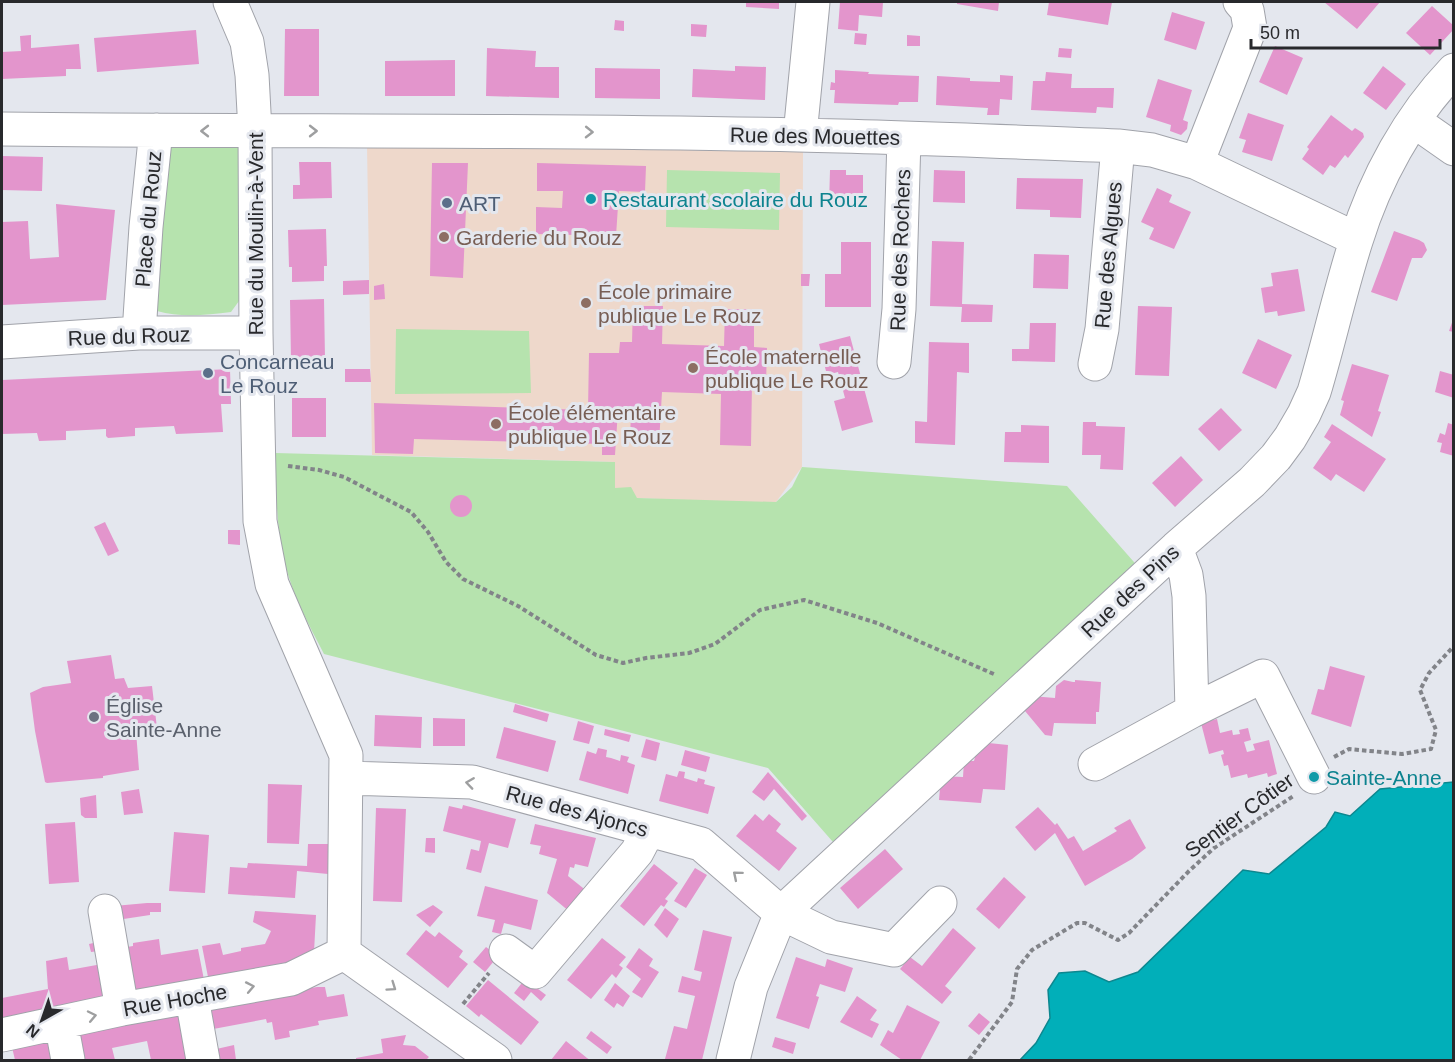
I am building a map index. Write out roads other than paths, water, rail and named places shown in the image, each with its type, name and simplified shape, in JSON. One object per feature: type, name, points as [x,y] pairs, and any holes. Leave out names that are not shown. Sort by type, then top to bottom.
[{"type":"street","name":"Rue du Moulin-à-Vent","points":[[230,2],[247,42],[252,75],[255,131],[260,521],[272,584],[346,755],[344,953]]},
{"type":"street","points":[[800,135],[813,2]]},
{"type":"street","points":[[1197,163],[1250,28],[1247,10],[1240,2]]},
{"type":"street","name":"Rue des Pins","points":[[733,1060],[751,987],[782,913],[1176,548],[1252,482],[1276,457],[1304,414],[1324,358],[1356,239],[1371,200],[1392,155],[1414,121],[1454,70]]},
{"type":"street","points":[[1414,121],[1454,149]]},
{"type":"street","points":[[2,129],[156,130]]},
{"type":"street","name":"Place du Rouz","points":[[139,333],[146,227],[156,130],[255,131]]},
{"type":"street","name":"Rue des Mouettes","points":[[255,131],[563,131],[800,135],[1118,146],[1152,150],[1197,163],[1356,239]]},
{"type":"street","name":"Rue des Rochers","points":[[894,362],[899,309],[904,138]]},
{"type":"street","name":"Rue des Algues","points":[[1095,364],[1102,329],[1118,146]]},
{"type":"street","name":"Rue du Rouz","points":[[2,342],[139,333],[256,333]]},
{"type":"street","points":[[1176,548],[1186,575],[1189,596],[1192,711]]},
{"type":"street","points":[[1095,764],[1192,711],[1263,676],[1314,777]]},
{"type":"street","name":"Rue des Ajoncs","points":[[347,778],[472,782],[700,844],[782,913],[831,937],[894,950],[940,903]]},
{"type":"street","points":[[506,951],[535,972],[637,852],[648,831]]},
{"type":"street","points":[[105,911],[122,1009]]},
{"type":"street","points":[[344,953],[495,1060]]},
{"type":"street","name":"Rue Hoche","points":[[2,1035],[122,1009],[291,979],[344,953]]},
{"type":"street","points":[[192,998],[203,1060]]},
{"type":"street","points":[[61,1022],[68,1060]]},
{"type":"water","points":[[1453,782],[1453,1060],[1020,1060],[1036,1043],[1050,1018],[1048,990],[1059,973],[1085,971],[1109,982],[1138,972],[1243,870],[1269,874],[1326,827],[1335,812],[1350,816],[1380,789]]},
{"type":"place","name":"Restaurant scolaire du Rouz","points":[[591,199]]},
{"type":"place","name":"ART","points":[[447,203]]},
{"type":"place","name":"Garderie du Rouz","points":[[444,237]]},
{"type":"place","name":"École primaire publique Le Rouz","points":[[586,303]]},
{"type":"place","name":"École maternelle publique Le Rouz","points":[[693,368]]},
{"type":"place","name":"Concarneau Le Rouz","points":[[208,373]]},
{"type":"place","name":"École élémentaire publique Le Rouz","points":[[496,424]]},
{"type":"place","name":"Église Sainte-Anne","points":[[94,717]]},
{"type":"place","name":"Sainte-Anne","points":[[1314,777]]}]
